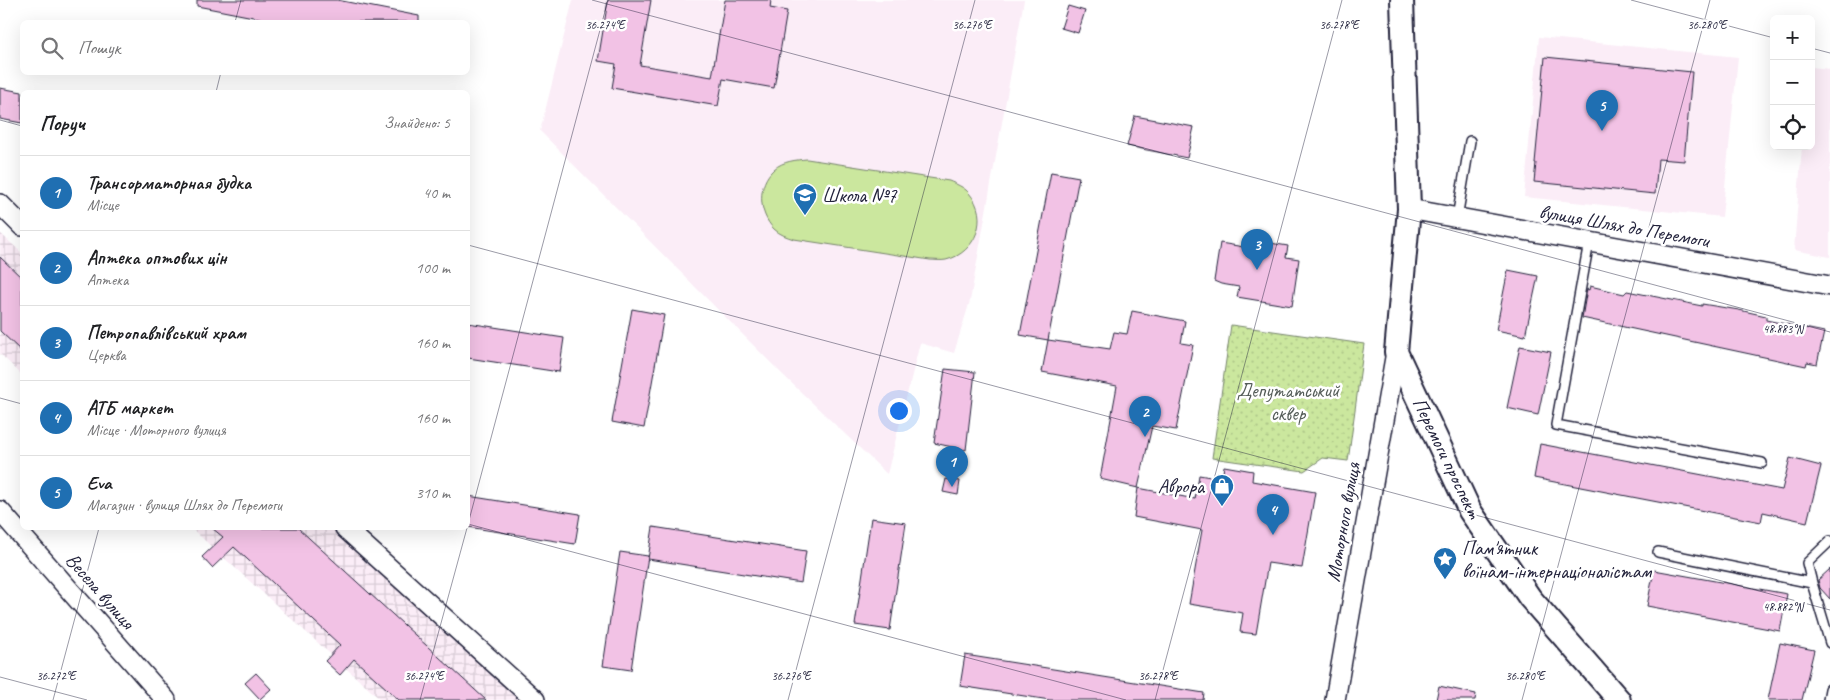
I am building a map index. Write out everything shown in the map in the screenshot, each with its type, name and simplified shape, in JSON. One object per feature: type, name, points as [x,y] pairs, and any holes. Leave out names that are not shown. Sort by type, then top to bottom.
[{"type":"street","points":[[1396,352],[1409,209],[1402,0]]},
{"type":"street","points":[[0,204],[20,224]]},
{"type":"street","name":"вулиця Шлях до Перемоги","points":[[1409,209],[1830,286]]},
{"type":"street","name":"Моторного вулиця","points":[[1335,700],[1396,352]]},
{"type":"street","name":"Перемоги проспект","points":[[1396,352],[1470,511],[1530,598],[1619,700]]},
{"type":"street","name":"Весела вулиця","points":[[0,511],[166,700]]},
{"type":"street","points":[[347,530],[535,700]]},
{"type":"lane","points":[[1457,218],[1470,140]]},
{"type":"lane","points":[[1589,242],[1556,425],[1762,463]]},
{"type":"lane","points":[[1830,542],[1807,563],[1830,643]]},
{"type":"lane","points":[[1658,552],[1812,583]]},
{"type":"lane","points":[[1828,700],[1830,689]]},
{"type":"shaded area","name":"Школа №7","points":[[573,0],[1024,0],[970,301],[954,353],[920,343],[887,474],[783,375],[540,131]]},
{"type":"shaded area","points":[[1539,37],[1738,57],[1722,217],[1524,197]]},
{"type":"shaded area","points":[[1815,67],[1830,69],[1830,257],[1794,250],[1802,150],[1815,150]]},
{"type":"shaded area","points":[[0,233],[20,251],[20,373],[0,354]]},
{"type":"shaded area","points":[[193,530],[338,530],[532,700],[381,700]]},
{"type":"green space","points":[[807,159],[954,183],[967,191],[975,202],[979,223],[977,233],[965,250],[946,260],[930,260],[794,239],[783,235],[774,229],[765,215],[762,207],[762,190],[768,175],[778,166],[790,161]]},
{"type":"green space","name":"Депутатський сквер","points":[[1231,325],[1364,344],[1348,461],[1323,458],[1304,471],[1212,458]]},
{"type":"building","points":[[197,0],[337,0],[419,16],[419,20],[269,20],[197,6]]},
{"type":"building","points":[[608,0],[651,0],[640,65],[712,77],[725,0],[771,0],[770,8],[787,11],[774,88],[723,79],[718,106],[612,88],[616,64],[598,61]]},
{"type":"building","points":[[1068,6],[1085,11],[1078,33],[1061,28]]},
{"type":"building","points":[[1545,57],[1692,72],[1684,161],[1658,159],[1655,194],[1534,182]]},
{"type":"building","points":[[0,88],[20,92],[20,123],[0,119]]},
{"type":"building","points":[[1135,116],[1194,127],[1187,158],[1127,146]]},
{"type":"building","points":[[1051,172],[1079,177],[1048,340],[1020,335]]},
{"type":"building","points":[[1264,242],[1288,246],[1286,257],[1299,259],[1292,306],[1237,297],[1239,287],[1214,281],[1220,243],[1262,250]]},
{"type":"building","points":[[0,257],[20,276],[20,350],[0,331]]},
{"type":"building","points":[[1508,270],[1538,276],[1525,336],[1496,330]]},
{"type":"building","points":[[1590,286],[1624,294],[1627,291],[1702,306],[1702,304],[1739,310],[1766,316],[1766,320],[1824,332],[1817,364],[1807,362],[1806,366],[1582,318],[1587,289],[1589,290]]},
{"type":"building","points":[[632,309],[664,315],[644,428],[612,422]]},
{"type":"building","points":[[1132,311],[1185,321],[1181,343],[1193,345],[1176,430],[1152,426],[1138,488],[1100,479],[1117,386],[1042,372],[1048,340],[1110,349],[1114,332],[1127,334]]},
{"type":"building","points":[[470,323],[564,338],[559,372],[470,358]]},
{"type":"building","points":[[1520,346],[1551,352],[1538,415],[1507,408]]},
{"type":"building","points":[[945,369],[975,372],[966,450],[934,443]]},
{"type":"building","points":[[1540,444],[1782,490],[1790,458],[1821,466],[1807,522],[1763,512],[1761,522],[1534,478]]},
{"type":"building","points":[[1224,466],[1253,471],[1252,481],[1315,492],[1302,568],[1268,563],[1256,634],[1240,632],[1243,613],[1189,604],[1202,530],[1134,517],[1138,488],[1195,499],[1199,475],[1222,479]]},
{"type":"building","points":[[946,479],[960,481],[958,495],[943,492]]},
{"type":"building","points":[[470,496],[580,514],[575,544],[470,527]]},
{"type":"building","points":[[871,518],[906,523],[890,630],[855,625]]},
{"type":"building","points":[[653,527],[806,551],[801,583],[648,559]]},
{"type":"building","points":[[214,530],[300,530],[486,700],[399,700],[354,659],[340,675],[325,661],[340,645],[234,547],[212,568],[202,557],[223,537]]},
{"type":"building","points":[[620,552],[648,556],[631,670],[603,666]]},
{"type":"building","points":[[1830,569],[1830,599],[1820,588],[1818,580]]},
{"type":"building","points":[[1654,570],[1787,594],[1780,631],[1647,606]]},
{"type":"building","points":[[1780,643],[1814,650],[1802,700],[1768,700]]},
{"type":"building","points":[[965,655],[1204,693],[1203,700],[1050,700],[960,686]]},
{"type":"building","points":[[256,673],[271,689],[260,699],[245,683]]},
{"type":"building","points":[[1439,686],[1476,694],[1475,700],[1436,700]]},
{"type":"place","name":"Eva","points":[[1602,131]]},
{"type":"place","name":"Школа №7","points":[[805,216]]},
{"type":"place","name":"Петропавлівський храм","points":[[1257,270]]},
{"type":"place","name":"Аптека оптових цін","points":[[1145,437]]},
{"type":"place","name":"Трансорматорная будка","points":[[952,487]]},
{"type":"place","name":"Аврора","points":[[1222,507]]},
{"type":"place","name":"АТБ маркет","points":[[1273,535]]},
{"type":"place","name":"Пам'ятник воїнам-інтернаціоналістам","points":[[1445,580]]}]
